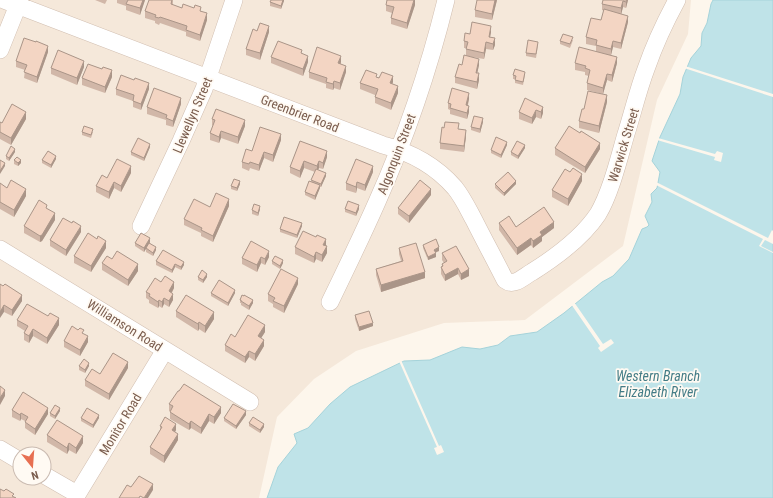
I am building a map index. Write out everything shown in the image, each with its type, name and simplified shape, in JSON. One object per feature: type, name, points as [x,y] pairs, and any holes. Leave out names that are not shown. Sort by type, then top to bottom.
[{"type":"street","name":"Llewellyn Street","points":[[141,226],[181,141],[208,78],[234,0]]},
{"type":"street","name":"Algonquin Street","points":[[330,302],[377,202],[399,149],[421,88],[446,0]]},
{"type":"street","name":"Warwick Street","points":[[538,268],[580,235],[598,213],[606,197],[616,168],[646,70],[657,41],[678,0]]},
{"type":"street","name":"Greenbrier Road","points":[[14,2],[383,145],[399,149],[422,161],[441,174],[456,188],[467,206],[505,280],[509,283],[514,283],[538,268]]},
{"type":"street","points":[[0,50],[14,2]]},
{"type":"street","name":"Williamson Road","points":[[0,249],[250,402]]},
{"type":"street","name":"Monitor Road","points":[[76,496],[165,350]]},
{"type":"street","points":[[0,449],[12,456]]},
{"type":"street","points":[[52,480],[76,496]]},
{"type":"shaded area","points":[[0,0],[691,0],[688,34],[657,100],[623,246],[525,320],[444,323],[356,351],[314,379],[277,417],[259,498],[0,498]]},
{"type":"water","name":"Western Branch Elizabeth River","points":[[713,0],[773,0],[773,498],[267,498],[278,467],[297,443],[294,434],[308,428],[330,404],[350,387],[404,361],[430,360],[462,347],[480,349],[498,345],[510,336],[537,332],[564,313],[602,282],[613,276],[629,259],[642,229],[649,225],[645,216],[652,202],[651,194],[657,188],[660,172],[652,161],[660,137],[680,94],[683,77],[691,58],[701,46],[702,33],[707,23]]},
{"type":"pier","points":[[685,66],[773,94],[773,97],[684,68]]},
{"type":"pier","points":[[658,138],[715,154],[717,151],[723,153],[721,162],[714,160],[715,157],[657,140]]},
{"type":"pier","points":[[656,182],[768,238],[772,230],[773,244],[765,240],[761,246],[773,253],[759,246],[763,239],[656,185]]},
{"type":"pier","points":[[574,302],[603,344],[611,339],[614,343],[601,352],[598,348],[600,346],[571,304]]},
{"type":"pier","points":[[401,360],[439,446],[441,445],[444,452],[437,455],[434,448],[437,447],[399,361]]},
{"type":"building","points":[[128,0],[143,0],[140,8],[126,4]]},
{"type":"building","points":[[149,0],[172,0],[171,4],[182,8],[183,4],[194,8],[195,5],[201,7],[200,11],[207,13],[200,35],[186,30],[187,26],[160,17],[155,17],[156,15],[145,11]]},
{"type":"building","points":[[271,0],[283,0],[281,6],[270,2]]},
{"type":"building","points":[[387,0],[414,0],[407,23],[391,18],[394,7],[386,5]]},
{"type":"building","points":[[477,0],[495,0],[492,14],[475,10]]},
{"type":"building","points":[[603,0],[627,0],[626,2],[623,1],[621,8],[602,4]]},
{"type":"building","points":[[604,9],[628,16],[621,43],[613,41],[611,49],[596,45],[597,40],[586,37],[591,18],[601,20]]},
{"type":"building","points":[[472,22],[491,26],[489,37],[495,38],[493,44],[486,42],[484,53],[466,49],[468,42],[464,41],[465,33],[470,34]]},
{"type":"building","points":[[260,23],[269,26],[260,53],[246,49],[253,29],[257,31]]},
{"type":"building","points":[[563,34],[573,37],[570,44],[560,41]]},
{"type":"building","points":[[24,38],[48,46],[37,77],[24,72],[27,65],[16,61]]},
{"type":"building","points":[[528,40],[538,42],[536,54],[526,53]]},
{"type":"building","points":[[278,41],[302,50],[301,53],[308,56],[303,69],[271,57]]},
{"type":"building","points":[[317,47],[341,56],[338,63],[346,66],[340,83],[334,81],[333,84],[326,82],[327,78],[309,72]]},
{"type":"building","points":[[579,47],[617,57],[612,75],[607,74],[603,88],[587,83],[590,70],[585,68],[586,66],[575,63]]},
{"type":"building","points":[[58,50],[84,61],[77,78],[51,68]]},
{"type":"building","points":[[464,55],[479,59],[476,73],[479,73],[477,82],[455,77],[459,64],[462,65]]},
{"type":"building","points":[[88,64],[102,69],[103,67],[112,70],[105,87],[82,78]]},
{"type":"building","points":[[515,69],[525,72],[523,82],[515,80],[516,76],[513,75]]},
{"type":"building","points":[[366,70],[377,74],[376,77],[379,78],[382,72],[393,76],[390,83],[398,86],[391,103],[375,97],[378,89],[360,83]]},
{"type":"building","points":[[121,75],[134,80],[135,78],[149,83],[141,104],[133,101],[134,95],[116,89]]},
{"type":"building","points":[[154,88],[181,98],[173,121],[166,118],[167,115],[147,107]]},
{"type":"building","points":[[452,88],[469,93],[466,105],[469,106],[467,113],[450,108],[451,104],[448,103]]},
{"type":"building","points":[[588,91],[607,95],[599,126],[579,121],[582,109],[584,109]]},
{"type":"building","points":[[525,98],[543,107],[541,112],[536,110],[532,118],[519,112]]},
{"type":"building","points":[[12,104],[26,112],[11,138],[0,132],[0,122],[2,123]]},
{"type":"building","points":[[216,109],[245,120],[238,137],[221,131],[219,137],[210,133],[215,120],[212,119]]},
{"type":"building","points":[[474,116],[483,118],[480,129],[471,127]]},
{"type":"building","points":[[445,122],[459,123],[458,129],[466,130],[464,146],[440,143],[442,127],[444,128]]},
{"type":"building","points":[[84,126],[93,129],[91,135],[82,132]]},
{"type":"building","points":[[569,126],[580,133],[581,131],[600,143],[585,167],[555,148]]},
{"type":"building","points":[[260,127],[281,134],[273,155],[264,152],[259,165],[250,162],[249,164],[242,162],[246,149],[252,151]]},
{"type":"building","points":[[496,137],[507,142],[501,155],[491,150]]},
{"type":"building","points":[[138,138],[150,144],[144,158],[131,152]]},
{"type":"building","points":[[300,141],[327,151],[323,163],[319,161],[317,166],[304,161],[300,171],[290,167]]},
{"type":"building","points":[[517,141],[525,145],[518,156],[511,152]]},
{"type":"building","points":[[11,146],[15,149],[9,158],[6,156]]},
{"type":"building","points":[[48,151],[56,156],[51,165],[42,160]]},
{"type":"building","points":[[17,157],[21,160],[18,163],[14,160]]},
{"type":"building","points":[[117,159],[131,166],[121,186],[114,182],[109,192],[96,186],[102,175],[107,178]]},
{"type":"building","points":[[356,159],[373,166],[365,185],[357,182],[356,187],[346,183]]},
{"type":"building","points":[[0,160],[5,163],[0,171]]},
{"type":"building","points":[[573,168],[582,174],[568,199],[552,190],[565,169],[570,172]]},
{"type":"building","points":[[316,169],[326,173],[321,184],[311,180]]},
{"type":"building","points":[[508,172],[516,181],[504,193],[495,184]]},
{"type":"building","points":[[234,179],[240,181],[237,188],[231,186]]},
{"type":"building","points":[[11,180],[26,189],[14,210],[0,202],[0,183],[7,188]]},
{"type":"building","points":[[420,180],[431,189],[409,216],[398,208]]},
{"type":"building","points":[[309,181],[320,185],[315,196],[305,192]]},
{"type":"building","points":[[216,193],[229,199],[213,236],[201,230],[202,228],[184,219],[194,199],[210,207]]},
{"type":"building","points":[[39,200],[47,205],[46,208],[55,213],[40,236],[24,226]]},
{"type":"building","points":[[348,201],[359,205],[356,213],[345,209]]},
{"type":"building","points":[[254,204],[260,206],[258,213],[252,210]]},
{"type":"building","points":[[544,207],[554,222],[540,232],[542,235],[533,241],[531,238],[517,248],[499,223],[509,216],[516,227]]},
{"type":"building","points":[[284,217],[302,223],[297,235],[280,229]]},
{"type":"building","points":[[63,218],[72,223],[73,221],[81,226],[66,250],[50,240]]},
{"type":"building","points":[[303,231],[316,237],[317,235],[326,239],[323,245],[327,246],[322,255],[316,252],[314,257],[295,247]]},
{"type":"building","points":[[88,233],[97,239],[98,236],[106,241],[91,266],[74,256]]},
{"type":"building","points":[[141,233],[150,238],[144,248],[135,243]]},
{"type":"building","points":[[436,239],[439,247],[434,250],[436,253],[428,257],[423,245]]},
{"type":"building","points":[[251,241],[269,251],[265,259],[261,257],[257,265],[242,258]]},
{"type":"building","points":[[149,243],[156,247],[153,253],[146,248]]},
{"type":"building","points":[[416,243],[425,272],[381,285],[376,269],[403,261],[399,248]]},
{"type":"building","points":[[456,246],[469,269],[461,274],[458,268],[445,275],[441,267],[443,266],[442,264],[447,261],[442,253]]},
{"type":"building","points":[[163,250],[184,262],[181,267],[175,264],[172,270],[156,261]]},
{"type":"building","points":[[117,251],[138,264],[128,280],[102,263],[107,256],[112,259]]},
{"type":"building","points":[[275,256],[283,260],[280,266],[272,261]]},
{"type":"building","points":[[281,269],[298,278],[284,306],[273,301],[275,298],[268,294]]},
{"type":"building","points":[[202,270],[207,274],[203,280],[198,277]]},
{"type":"building","points":[[165,276],[174,282],[169,291],[173,294],[169,301],[164,298],[162,302],[159,300],[158,302],[146,292],[155,278],[161,282]]},
{"type":"building","points":[[219,280],[235,290],[228,303],[211,293]]},
{"type":"building","points":[[0,284],[3,286],[5,284],[22,295],[12,310],[4,305],[0,312]]},
{"type":"building","points":[[186,295],[214,312],[205,326],[199,322],[198,324],[176,311]]},
{"type":"building","points":[[242,295],[253,300],[249,306],[240,300]]},
{"type":"building","points":[[27,304],[48,316],[50,313],[59,318],[47,338],[33,329],[29,336],[24,333],[28,326],[17,320]]},
{"type":"building","points":[[369,311],[373,323],[359,327],[355,315]]},
{"type":"building","points":[[248,315],[265,325],[258,336],[264,340],[255,354],[249,351],[245,357],[225,345],[231,334],[235,337]]},
{"type":"building","points":[[72,326],[78,330],[80,328],[84,330],[82,333],[88,336],[80,350],[64,341]]},
{"type":"building","points":[[113,353],[128,362],[109,394],[85,380],[92,369],[100,374]]},
{"type":"building","points":[[84,359],[89,363],[85,370],[79,366]]},
{"type":"building","points":[[184,384],[221,407],[214,417],[209,414],[201,428],[191,421],[189,424],[170,412],[173,406],[169,404]]},
{"type":"building","points":[[0,386],[5,390],[0,398]]},
{"type":"building","points":[[23,392],[48,408],[35,429],[25,422],[28,417],[21,413],[20,415],[12,410]]},
{"type":"building","points":[[233,404],[246,411],[236,426],[224,418]]},
{"type":"building","points":[[55,405],[60,408],[55,416],[50,413]]},
{"type":"building","points":[[87,408],[99,415],[93,425],[81,418]]},
{"type":"building","points":[[165,417],[176,424],[172,430],[178,434],[164,456],[150,447],[162,427],[160,426]]},
{"type":"building","points":[[253,417],[264,424],[260,430],[249,423]]},
{"type":"building","points":[[57,420],[83,436],[76,448],[69,443],[67,448],[47,435]]},
{"type":"building","points":[[139,476],[153,484],[144,498],[140,496],[139,498],[119,498],[127,485],[131,487]]},
{"type":"building","points":[[0,489],[4,491],[6,489],[14,494],[12,496],[16,498],[0,498]]}]
